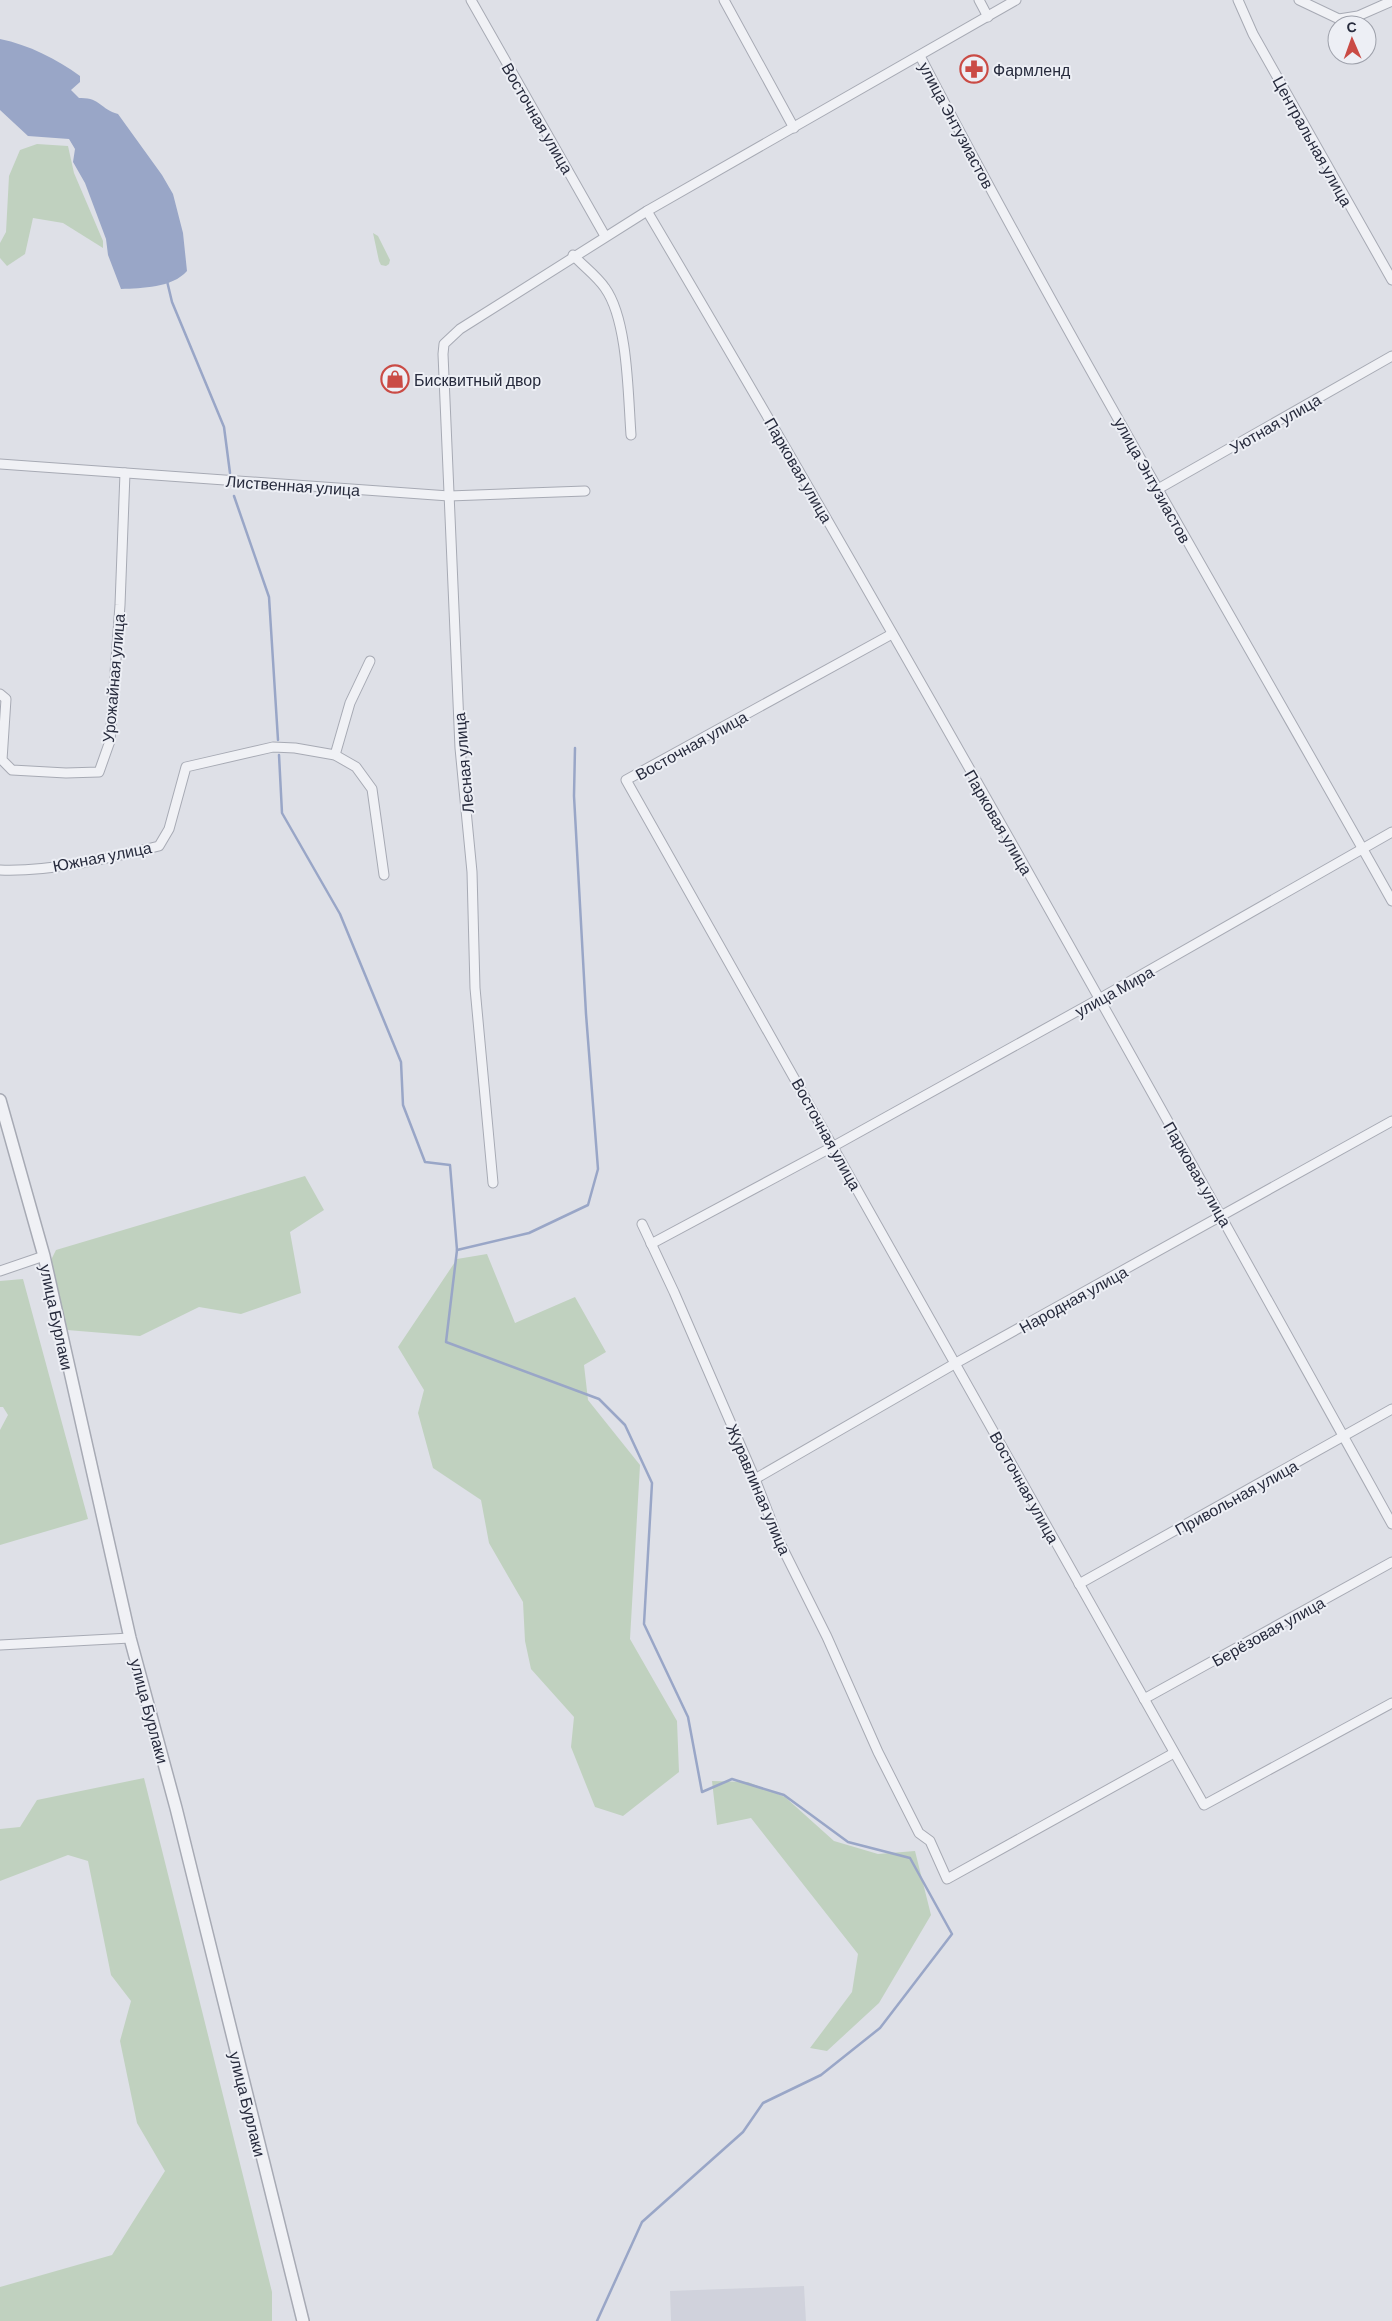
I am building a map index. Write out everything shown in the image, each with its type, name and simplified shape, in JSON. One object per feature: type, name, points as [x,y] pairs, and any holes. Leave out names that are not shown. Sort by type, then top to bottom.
[{"type":"street","name":"Восточная улица","points":[[471,0],[605,236]]},
{"type":"street","points":[[724,0],[794,128]]},
{"type":"street","points":[[979,0],[988,17]]},
{"type":"street","points":[[631,435],[623,344],[615,308],[605,288],[573,256],[647,211],[1016,0]]},
{"type":"street","name":"Центральная улица","points":[[1238,0],[1253,34],[1392,280]]},
{"type":"street","points":[[1299,0],[1339,19],[1358,16],[1392,1]]},
{"type":"street","name":"улица Энтузиастов","points":[[920,56],[1002,209],[1158,489],[1392,901]]},
{"type":"street","name":"Парковая улица","points":[[647,211],[746,376],[1100,999],[1223,1216],[1392,1524]]},
{"type":"street","name":"Лесная улица","points":[[493,1183],[475,988],[472,872],[460,748],[444,344],[460,329],[573,256]]},
{"type":"street","name":"Уютная улица","points":[[1158,489],[1392,356]]},
{"type":"street","name":"Лиственная улица","points":[[0,464],[449,496],[585,491]]},
{"type":"street","name":"Урожайная улица","points":[[0,694],[6,698],[2,760],[12,770],[66,773],[99,772],[110,741],[120,606],[125,473]]},
{"type":"street","name":"Восточная улица","points":[[892,634],[626,780],[1204,1805],[1392,1703]]},
{"type":"street","points":[[335,755],[350,702],[370,661]]},
{"type":"street","name":"Южная улица","points":[[0,870],[19,871],[94,860],[160,846],[169,829],[186,767],[273,748],[295,748],[335,755],[356,767],[372,789],[384,875]]},
{"type":"street","name":"улица Мира","points":[[651,1244],[834,1146],[1100,999],[1392,832]]},
{"type":"street","name":"улица Бурлаки","points":[[0,1100],[44,1256],[130,1638],[176,1808],[303,2321]]},
{"type":"street","name":"Народная улица","points":[[755,1479],[956,1363],[1392,1121]]},
{"type":"street","name":"Журавлиная улица","points":[[642,1224],[755,1479],[779,1541],[827,1637],[878,1752],[919,1833],[930,1841],[947,1878],[1174,1753]]},
{"type":"street","points":[[0,1271],[44,1256]]},
{"type":"street","name":"Привольная улица","points":[[1079,1584],[1392,1409]]},
{"type":"street","name":"Берёзовая улица","points":[[1144,1699],[1392,1562]]},
{"type":"street","points":[[0,1645],[130,1638]]},
{"type":"shaded area","points":[[804,2286],[806,2321],[671,2321],[670,2291]]},
{"type":"green space","points":[[37,144],[68,146],[74,173],[103,241],[103,248],[63,223],[33,218],[25,254],[7,266],[0,258],[0,243],[6,232],[9,176],[20,150]]},
{"type":"green space","points":[[373,233],[378,236],[390,260],[386,266],[381,265],[379,261]]},
{"type":"green space","points":[[305,1176],[324,1210],[290,1232],[301,1293],[241,1314],[199,1307],[140,1336],[67,1330],[50,1262],[56,1250]]},
{"type":"green space","points":[[487,1254],[515,1323],[575,1297],[606,1352],[584,1365],[588,1400],[640,1465],[630,1639],[677,1721],[679,1772],[623,1816],[595,1807],[571,1747],[574,1717],[531,1669],[525,1641],[523,1602],[489,1543],[481,1500],[433,1468],[418,1413],[424,1390],[398,1347],[457,1259]]},
{"type":"green space","points":[[23,1279],[88,1519],[0,1545],[0,1430],[8,1415],[3,1407],[0,1407],[0,1281]]},
{"type":"green space","points":[[144,1778],[272,2292],[272,2321],[0,2321],[0,2287],[112,2255],[165,2171],[137,2123],[120,2041],[131,2001],[111,1975],[88,1861],[68,1855],[0,1881],[0,1829],[20,1827],[37,1800]]},
{"type":"green space","points":[[712,1781],[748,1782],[785,1797],[834,1841],[878,1854],[915,1851],[931,1915],[879,2003],[827,2051],[810,2048],[852,1992],[858,1954],[751,1818],[717,1825]]},
{"type":"water","points":[[0,39],[32,49],[52,58],[71,70],[80,76],[80,82],[71,90],[79,98],[96,101],[118,114],[162,175],[173,194],[183,233],[187,271],[181,277],[156,286],[121,289],[108,255],[106,239],[85,183],[73,162],[75,149],[69,139],[28,136],[0,110]]},
{"type":"waterway","points":[[167,281],[172,302],[224,427],[230,473]]},
{"type":"waterway","points":[[234,496],[269,597],[278,740]]},
{"type":"waterway","points":[[457,1250],[529,1233],[588,1205],[598,1169],[586,1014],[574,796],[575,748]]},
{"type":"waterway","points":[[279,755],[282,813],[340,914],[401,1062],[403,1105],[425,1162],[450,1165],[457,1250],[446,1342],[599,1399],[625,1425],[652,1483],[644,1624],[688,1717],[702,1792],[732,1779],[784,1795],[848,1842],[910,1858],[952,1934],[880,2028],[821,2075],[763,2103],[743,2132],[642,2222],[597,2321]]},
{"type":"place","name":"Фармленд","points":[[974,69]]},
{"type":"place","name":"Бисквитный двор","points":[[395,379]]}]
